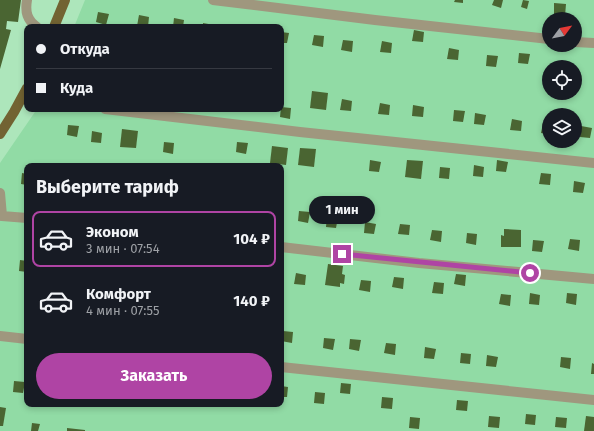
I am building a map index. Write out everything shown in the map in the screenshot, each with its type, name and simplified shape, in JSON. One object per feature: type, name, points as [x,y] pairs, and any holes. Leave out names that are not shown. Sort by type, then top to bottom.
[{"type":"main road","points":[[55,24],[66,0]]},
{"type":"main road","points":[[0,134],[24,94]]},
{"type":"lane","points":[[27,0],[26,10],[29,19],[35,24]]},
{"type":"lane","points":[[213,0],[542,38]]},
{"type":"lane","points":[[582,43],[594,44]]},
{"type":"lane","points":[[130,112],[300,132],[594,162]]},
{"type":"lane","points":[[0,193],[2,216],[24,218]]},
{"type":"lane","points":[[284,247],[420,263],[594,279]]},
{"type":"lane","points":[[0,336],[24,339]]},
{"type":"lane","points":[[284,367],[594,400]]},
{"type":"green space","points":[[85,0],[594,0],[594,431],[0,431],[0,163],[35,112],[284,112],[284,24],[75,24]]},
{"type":"building","points":[[0,0],[21,0],[18,22],[7,21],[6,29],[11,30],[0,69]]},
{"type":"building","points":[[455,0],[463,0],[463,3],[454,2]]},
{"type":"building","points":[[494,0],[503,0],[501,8],[492,5]]},
{"type":"building","points":[[523,0],[529,1],[527,9],[521,7]]},
{"type":"building","points":[[554,3],[566,4],[565,12],[554,12]]},
{"type":"building","points":[[98,12],[109,14],[106,24],[96,22]]},
{"type":"building","points":[[139,15],[149,17],[148,24],[137,24]]},
{"type":"building","points":[[174,18],[184,20],[183,24],[173,24]]},
{"type":"building","points":[[414,30],[424,32],[423,42],[412,41]]},
{"type":"building","points":[[284,32],[289,33],[287,43],[284,43]]},
{"type":"building","points":[[314,35],[324,36],[323,47],[312,45]]},
{"type":"building","points":[[343,40],[353,41],[352,52],[341,50]]},
{"type":"building","points":[[382,41],[392,43],[391,53],[380,52]]},
{"type":"building","points":[[449,48],[459,50],[458,60],[447,59]]},
{"type":"building","points":[[519,53],[530,54],[528,64],[518,63]]},
{"type":"building","points":[[487,55],[498,56],[496,67],[486,66]]},
{"type":"building","points":[[312,91],[328,93],[326,110],[310,108]]},
{"type":"building","points":[[342,99],[352,101],[351,111],[340,110]]},
{"type":"building","points":[[380,103],[390,105],[389,115],[378,114]]},
{"type":"building","points":[[413,105],[424,107],[423,117],[412,116]]},
{"type":"building","points":[[284,107],[291,108],[290,119],[280,117],[280,112],[284,112]]},
{"type":"building","points":[[454,110],[465,111],[463,122],[453,121]]},
{"type":"building","points":[[475,113],[486,115],[484,125],[474,124]]},
{"type":"building","points":[[512,119],[522,121],[521,131],[510,130]]},
{"type":"building","points":[[68,125],[79,126],[77,137],[67,135]]},
{"type":"building","points":[[582,126],[592,128],[590,138],[582,137]]},
{"type":"building","points":[[122,129],[138,131],[136,148],[120,147]]},
{"type":"building","points":[[92,131],[102,133],[101,143],[91,142]]},
{"type":"building","points":[[164,142],[174,143],[173,154],[163,152]]},
{"type":"building","points":[[237,142],[248,143],[246,154],[236,152]]},
{"type":"building","points":[[272,146],[288,148],[286,165],[284,165],[284,163],[270,163]]},
{"type":"building","points":[[300,148],[316,149],[314,167],[298,165]]},
{"type":"building","points":[[370,160],[381,162],[379,172],[369,171]]},
{"type":"building","points":[[407,160],[423,161],[421,179],[405,177]]},
{"type":"building","points":[[497,160],[508,162],[506,172],[496,171]]},
{"type":"building","points":[[474,165],[484,167],[483,177],[473,176]]},
{"type":"building","points":[[440,167],[450,168],[449,179],[439,178]]},
{"type":"building","points":[[22,173],[24,173],[24,184],[21,184]]},
{"type":"building","points":[[541,173],[551,174],[550,185],[539,184]]},
{"type":"building","points":[[574,181],[585,183],[583,193],[573,192]]},
{"type":"building","points":[[299,211],[310,212],[308,223],[298,221]]},
{"type":"building","points":[[327,216],[338,217],[336,228],[326,227]]},
{"type":"building","points":[[365,222],[376,224],[374,234],[364,233]]},
{"type":"building","points":[[400,224],[410,225],[409,235],[398,234]]},
{"type":"building","points":[[504,229],[521,230],[521,247],[501,247],[501,235],[504,236]]},
{"type":"building","points":[[432,230],[442,231],[441,242],[430,240]]},
{"type":"building","points":[[467,233],[477,234],[476,245],[466,243]]},
{"type":"building","points":[[570,239],[580,240],[579,251],[568,249]]},
{"type":"building","points":[[533,240],[544,241],[542,252],[532,251]]},
{"type":"building","points":[[20,260],[24,261],[24,272],[19,271]]},
{"type":"building","points":[[328,264],[343,266],[342,274],[345,275],[344,284],[340,283],[340,287],[325,285]]},
{"type":"building","points":[[296,273],[306,275],[305,285],[294,284]]},
{"type":"building","points":[[456,274],[466,275],[465,286],[454,284]]},
{"type":"building","points":[[394,277],[404,278],[403,289],[392,287]]},
{"type":"building","points":[[361,280],[371,281],[370,292],[359,290]]},
{"type":"building","points":[[434,282],[444,283],[443,294],[432,293]]},
{"type":"building","points":[[530,293],[540,295],[539,305],[529,304]]},
{"type":"building","points":[[567,293],[577,294],[576,305],[566,303]]},
{"type":"building","points":[[501,294],[511,295],[510,306],[499,304]]},
{"type":"building","points":[[284,331],[293,332],[292,343],[284,342]]},
{"type":"building","points":[[324,338],[335,339],[333,350],[323,348]]},
{"type":"building","points":[[350,339],[361,340],[359,351],[349,349]]},
{"type":"building","points":[[386,343],[396,344],[395,355],[384,353]]},
{"type":"building","points":[[425,347],[436,349],[434,359],[424,358]]},
{"type":"building","points":[[461,353],[471,354],[470,364],[460,363]]},
{"type":"building","points":[[487,355],[498,357],[496,367],[486,366]]},
{"type":"building","points":[[561,357],[571,358],[570,369],[560,367]]},
{"type":"building","points":[[592,363],[594,364],[594,374],[591,374]]},
{"type":"building","points":[[14,381],[24,382],[23,393],[13,392]]},
{"type":"building","points":[[341,383],[351,384],[350,394],[340,393]]},
{"type":"building","points":[[284,386],[288,387],[287,397],[284,397]]},
{"type":"building","points":[[315,392],[325,393],[324,404],[314,403]]},
{"type":"building","points":[[382,397],[393,398],[392,409],[381,408]]},
{"type":"building","points":[[457,400],[468,401],[467,411],[456,410]]},
{"type":"building","points":[[0,407],[6,408],[3,426],[0,426]]},
{"type":"building","points":[[526,414],[536,415],[535,425],[525,424]]},
{"type":"building","points":[[489,416],[500,417],[499,428],[488,427]]},
{"type":"building","points":[[586,416],[594,417],[594,431],[584,431]]},
{"type":"building","points":[[410,417],[420,418],[419,429],[409,428]]},
{"type":"building","points":[[556,417],[567,418],[566,428],[555,427]]},
{"type":"building","points":[[32,423],[40,424],[38,431],[31,431]]},
{"type":"building","points":[[67,428],[85,430],[85,431],[67,431]]},
{"type":"route","points":[[342,254],[530,273]]}]
